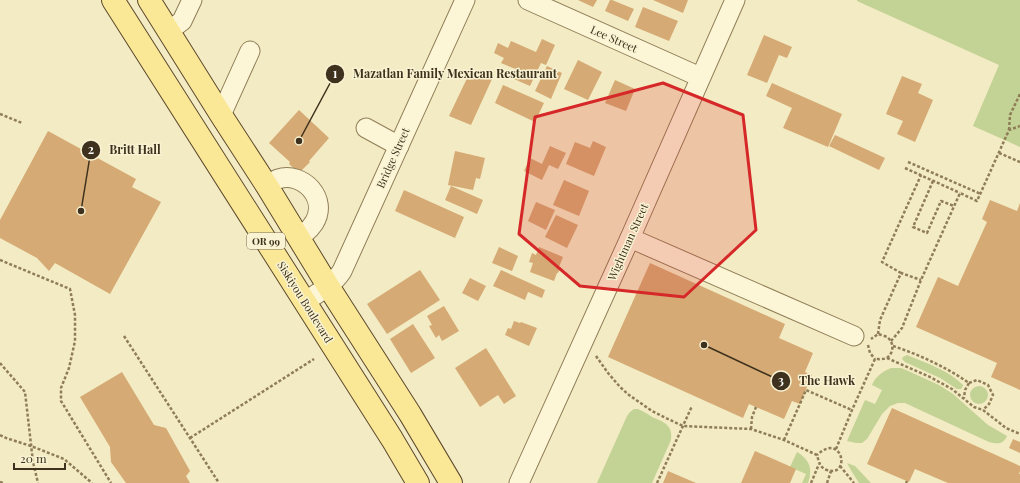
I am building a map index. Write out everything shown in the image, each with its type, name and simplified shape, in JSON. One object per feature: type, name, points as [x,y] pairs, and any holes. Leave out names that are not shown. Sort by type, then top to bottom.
[{"type":"main road","name":"Siskiyou Boulevard","points":[[113,0],[418,483]]},
{"type":"main road","name":"OR 99","points":[[149,0],[410,414],[451,483]]},
{"type":"street","points":[[169,31],[182,21],[192,0]]},
{"type":"street","name":"Bridge Street","points":[[304,302],[337,279],[342,272],[465,0]]},
{"type":"street","name":"Lee Street","points":[[528,0],[700,77]]},
{"type":"street","name":"Wightman Street","points":[[519,483],[630,238],[735,0]]},
{"type":"street","points":[[221,115],[250,51]]},
{"type":"street","points":[[366,128],[399,146]]},
{"type":"street","points":[[267,186],[278,180],[292,178],[305,182],[314,192],[319,205],[317,218],[309,230],[298,237]]},
{"type":"street","points":[[630,238],[854,336]]},
{"type":"path","points":[[905,168],[977,201],[1009,130],[1010,115],[1020,94]]},
{"type":"path","points":[[0,114],[22,123]]},
{"type":"path","points":[[1009,130],[1020,126]]},
{"type":"path","points":[[999,153],[1020,162]]},
{"type":"path","points":[[908,162],[980,194]]},
{"type":"path","points":[[921,175],[882,262],[901,273],[921,280]]},
{"type":"path","points":[[933,181],[913,227],[927,233],[941,201],[954,206]]},
{"type":"path","points":[[891,341],[902,328],[921,280],[960,193]]},
{"type":"path","points":[[0,260],[70,289],[75,315],[75,341],[69,368],[61,388],[61,401],[110,483]]},
{"type":"path","points":[[878,334],[880,320],[901,273]]},
{"type":"path","points":[[875,359],[870,353],[868,345],[872,338],[878,334],[886,336],[891,341],[893,346],[891,353],[887,358]]},
{"type":"path","points":[[124,336],[219,483]]},
{"type":"path","points":[[893,346],[942,366],[970,383]]},
{"type":"path","points":[[596,356],[620,387],[634,399],[652,411],[683,426],[750,429],[784,440],[817,455]]},
{"type":"path","points":[[875,359],[887,358],[930,377],[952,389],[974,407],[982,410],[1006,428],[1020,434]]},
{"type":"path","points":[[190,438],[314,359]]},
{"type":"path","points":[[836,450],[875,359]]},
{"type":"path","points":[[0,363],[25,392],[33,462],[38,483]]},
{"type":"path","points":[[0,370],[4,369]]},
{"type":"path","points":[[964,398],[965,390],[970,383],[977,380],[988,385],[993,395],[989,404],[982,410]]},
{"type":"path","points":[[784,440],[806,390],[852,410]]},
{"type":"path","points":[[658,483],[692,406]]},
{"type":"path","points":[[750,429],[752,417],[756,407]]},
{"type":"path","points":[[0,435],[64,459],[92,483]]},
{"type":"path","points":[[817,455],[823,450],[830,448],[841,454],[842,460],[837,470],[831,471],[825,469],[819,464]]},
{"type":"path","points":[[811,483],[819,464],[817,455]]},
{"type":"path","points":[[840,466],[854,483]]},
{"type":"path","points":[[827,483],[831,471]]},
{"type":"highlighted area","points":[[663,83],[743,115],[756,230],[684,297],[580,286],[519,234],[535,117]]},
{"type":"green space","points":[[857,0],[1020,0],[1020,147],[973,126],[999,65]]},
{"type":"green space","points":[[907,355],[944,371],[963,386],[961,389],[957,389],[940,378],[905,362],[902,359]]},
{"type":"green space","points":[[891,368],[901,368],[939,385],[953,394],[988,425],[1007,436],[1004,441],[1000,443],[989,442],[905,403],[898,403],[890,406],[882,414],[867,439],[862,443],[847,441],[865,400],[875,404],[882,390],[872,385],[875,379]]},
{"type":"green space","points":[[979,386],[983,387],[987,391],[987,399],[983,403],[979,404],[975,403],[971,399],[970,395],[971,391],[975,387]]},
{"type":"green space","points":[[634,409],[638,409],[664,423],[671,431],[671,440],[652,483],[597,483],[627,416]]},
{"type":"green space","points":[[797,452],[808,462],[810,473],[808,483],[802,483],[806,474],[790,467]]},
{"type":"green space","points":[[847,463],[855,466],[871,483],[859,483]]},
{"type":"building","points":[[578,0],[597,0],[593,7]]},
{"type":"building","points":[[610,0],[634,9],[628,21],[605,11]]},
{"type":"building","points":[[653,0],[688,0],[683,13]]},
{"type":"building","points":[[643,7],[678,21],[669,41],[635,27]]},
{"type":"building","points":[[764,35],[792,47],[787,58],[779,55],[767,83],[747,75]]},
{"type":"building","points":[[542,39],[555,45],[546,65],[541,63],[530,86],[514,79],[518,70],[501,63],[504,58],[494,53],[498,43],[508,48],[511,41],[536,52]]},
{"type":"building","points":[[578,60],[602,72],[588,100],[564,89]]},
{"type":"building","points":[[547,66],[562,73],[551,99],[535,91]]},
{"type":"building","points":[[471,70],[492,79],[471,125],[449,116]]},
{"type":"building","points":[[902,76],[922,84],[918,93],[933,100],[915,142],[897,134],[903,121],[886,114]]},
{"type":"building","points":[[615,80],[635,89],[626,111],[605,103]]},
{"type":"building","points":[[772,83],[842,114],[828,147],[783,128],[792,108],[766,96]]},
{"type":"building","points":[[503,85],[544,103],[535,122],[495,103]]},
{"type":"building","points":[[299,110],[329,138],[299,173],[289,164],[290,162],[269,143]]},
{"type":"building","points":[[48,131],[136,179],[132,187],[161,202],[110,294],[55,263],[49,271],[37,258],[0,238],[0,220]]},
{"type":"building","points":[[835,135],[885,158],[879,170],[829,146]]},
{"type":"building","points":[[593,141],[606,147],[594,176],[566,164],[575,142],[590,148]]},
{"type":"building","points":[[550,146],[566,153],[558,169],[549,165],[542,180],[524,171],[530,158],[542,164]]},
{"type":"building","points":[[455,151],[485,158],[480,179],[476,178],[473,190],[448,185]]},
{"type":"building","points":[[564,180],[589,191],[579,216],[553,205]]},
{"type":"building","points":[[451,186],[483,200],[477,214],[445,200]]},
{"type":"building","points":[[404,190],[464,217],[455,238],[395,211]]},
{"type":"building","points":[[990,200],[1017,211],[1020,203],[1020,390],[991,377],[997,363],[916,327],[938,277],[958,286],[987,222],[982,219]]},
{"type":"building","points":[[536,202],[555,210],[546,230],[528,221]]},
{"type":"building","points":[[556,215],[578,225],[567,248],[545,237]]},
{"type":"building","points":[[499,247],[518,256],[512,271],[492,263]]},
{"type":"building","points":[[539,247],[563,257],[559,267],[561,267],[554,281],[530,272],[533,263],[529,262],[532,253],[536,255]]},
{"type":"building","points":[[650,263],[785,324],[779,338],[813,353],[805,372],[812,375],[800,404],[792,401],[784,419],[749,404],[743,418],[608,357]]},
{"type":"building","points":[[420,270],[440,300],[387,334],[367,304]]},
{"type":"building","points":[[501,270],[545,290],[542,298],[528,292],[525,300],[493,286]]},
{"type":"building","points":[[470,278],[486,286],[478,301],[462,293]]},
{"type":"building","points":[[444,306],[459,331],[442,341],[439,335],[436,338],[429,326],[432,325],[427,316]]},
{"type":"building","points":[[514,321],[537,328],[529,346],[505,335],[508,328],[511,329]]},
{"type":"building","points":[[413,324],[435,358],[411,373],[390,339]]},
{"type":"building","points":[[486,348],[516,396],[504,404],[498,395],[480,407],[455,368]]},
{"type":"building","points":[[122,372],[154,425],[166,428],[190,471],[186,476],[190,483],[126,483],[111,462],[110,447],[80,397]]},
{"type":"building","points":[[892,408],[1020,466],[1020,483],[948,483],[915,469],[909,482],[867,464]]},
{"type":"building","points":[[1013,439],[1020,442],[1020,453],[1009,448]]},
{"type":"building","points":[[755,451],[796,469],[790,483],[741,483]]},
{"type":"building","points":[[668,471],[696,483],[663,483]]},
{"type":"place","name":"Mazatlan Family Mexican Restaurant","points":[[299,141]]},
{"type":"place","name":"Britt Hall","points":[[81,211]]},
{"type":"place","name":"The Hawk","points":[[704,345]]}]
